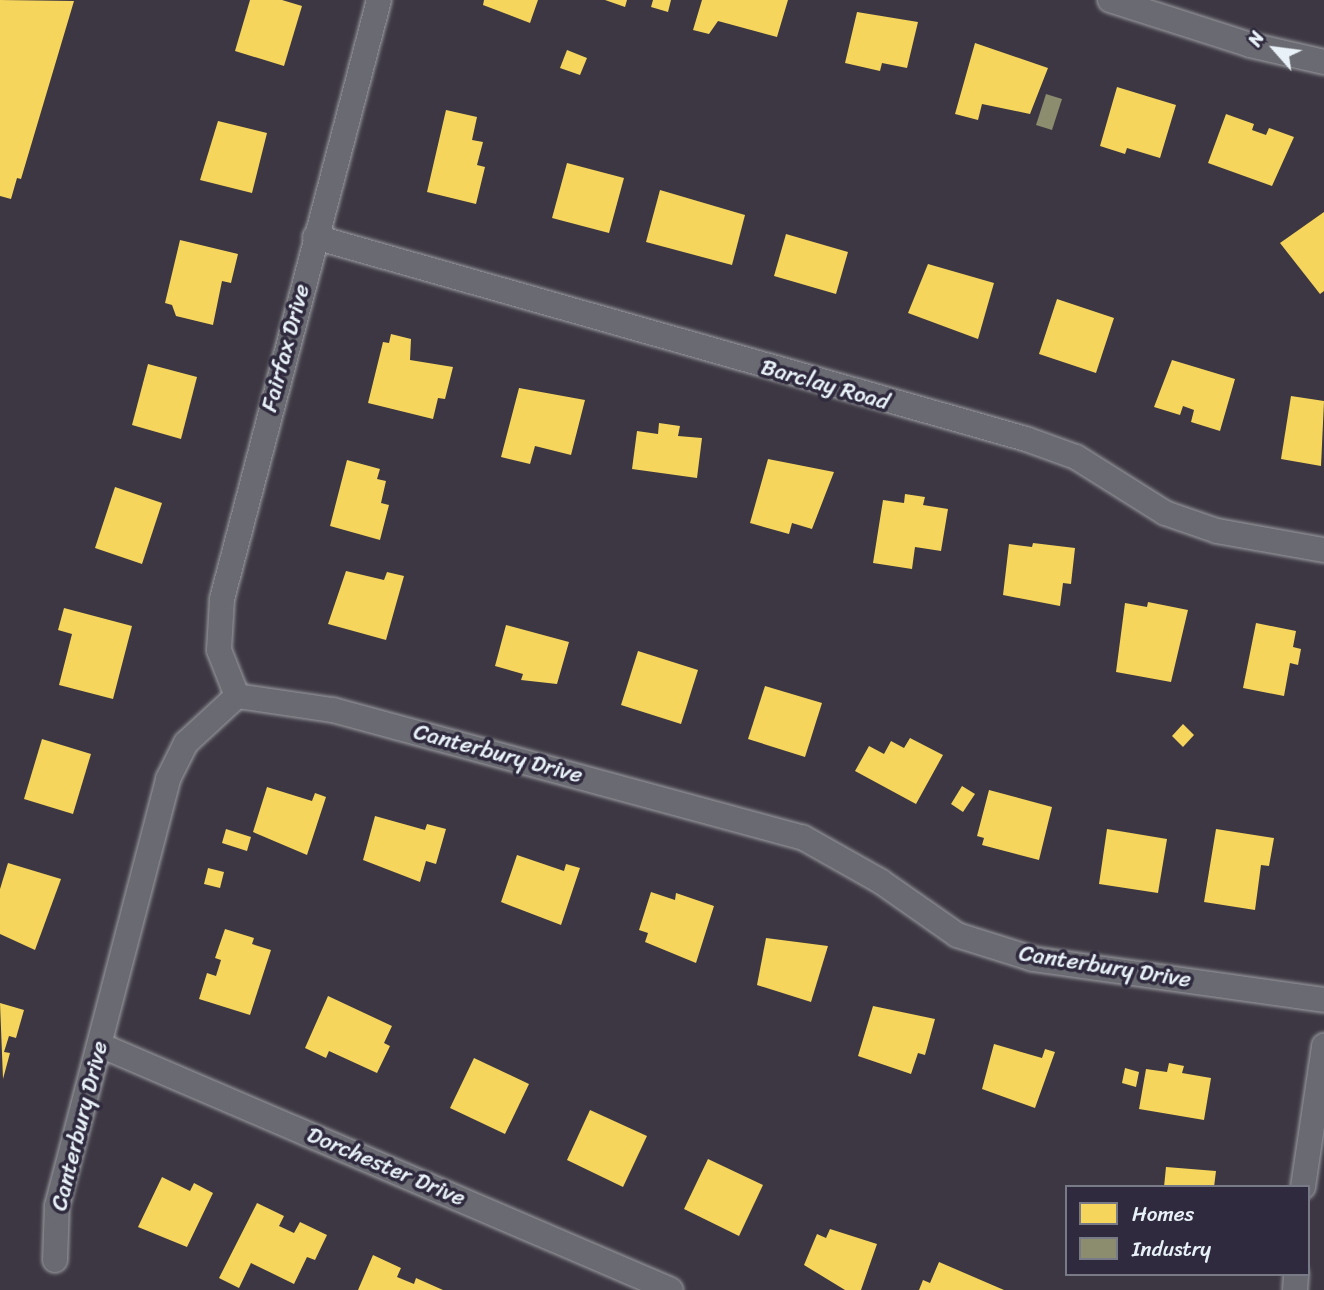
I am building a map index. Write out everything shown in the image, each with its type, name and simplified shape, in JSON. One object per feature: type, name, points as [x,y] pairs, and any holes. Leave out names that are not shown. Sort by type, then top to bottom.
[{"type":"street","name":"Fairfax Drive","points":[[237,696],[219,650],[222,599],[379,0]]},
{"type":"street","points":[[1111,0],[1250,45],[1324,62]]},
{"type":"street","name":"Barclay Road","points":[[315,236],[1026,439],[1076,457],[1165,513],[1217,531],[1324,550]]},
{"type":"street","name":"Canterbury Drive","points":[[55,1261],[57,1206],[168,779],[186,743],[237,696],[333,710],[802,837],[880,881],[957,935],[1033,959],[1324,1000]]},
{"type":"street","name":"Dorchester Drive","points":[[100,1045],[671,1290]]},
{"type":"street","points":[[1303,1185],[1324,1046]]},
{"type":"building: Homes","points":[[0,0],[74,1],[21,179],[17,178],[11,199],[0,196]]},
{"type":"building: Homes","points":[[250,0],[282,0],[302,6],[284,66],[235,51]]},
{"type":"building: Homes","points":[[484,0],[538,0],[530,23],[483,5]]},
{"type":"building: Homes","points":[[605,0],[627,0],[625,7]]},
{"type":"building: Homes","points":[[653,0],[671,0],[668,12],[651,7]]},
{"type":"building: Homes","points":[[702,0],[788,0],[777,37],[718,21],[709,34],[693,30]]},
{"type":"building: Homes","points":[[857,12],[918,22],[907,68],[882,63],[880,71],[845,63]]},
{"type":"building: Homes","points":[[975,43],[1048,68],[1030,114],[982,104],[978,120],[955,114]]},
{"type":"building: Homes","points":[[567,50],[587,58],[580,75],[560,68]]},
{"type":"building: Homes","points":[[1117,87],[1176,105],[1160,158],[1127,148],[1125,154],[1100,146]]},
{"type":"building: Homes","points":[[446,110],[477,117],[472,140],[483,142],[477,165],[485,167],[476,204],[427,192]]},
{"type":"building: Homes","points":[[1226,114],[1254,124],[1252,130],[1266,135],[1269,128],[1294,137],[1272,186],[1208,163]]},
{"type":"building: Homes","points":[[218,121],[267,133],[252,193],[200,180]]},
{"type":"building: Homes","points":[[567,163],[624,178],[609,233],[552,218]]},
{"type":"building: Homes","points":[[660,190],[745,215],[732,265],[646,242]]},
{"type":"building: Homes","points":[[1324,212],[1324,291],[1320,294],[1280,243]]},
{"type":"building: Homes","points":[[786,234],[848,252],[836,294],[774,276]]},
{"type":"building: Homes","points":[[180,240],[238,254],[231,283],[222,281],[213,325],[176,316],[172,305],[165,303]]},
{"type":"building: Homes","points":[[928,264],[994,283],[978,339],[908,313]]},
{"type":"building: Homes","points":[[1057,299],[1114,318],[1096,373],[1039,354]]},
{"type":"building: Homes","points":[[391,334],[411,339],[410,360],[453,367],[445,399],[438,398],[433,419],[368,403],[383,342],[389,343]]},
{"type":"building: Homes","points":[[1172,360],[1235,379],[1220,431],[1191,422],[1194,410],[1183,406],[1180,415],[1154,407]]},
{"type":"building: Homes","points":[[148,364],[197,377],[181,439],[132,425]]},
{"type":"building: Homes","points":[[519,388],[585,400],[571,455],[535,446],[530,464],[501,457]]},
{"type":"building: Homes","points":[[1291,396],[1324,401],[1321,466],[1281,459]]},
{"type":"building: Homes","points":[[659,423],[680,426],[678,436],[702,438],[697,478],[632,469],[637,431],[658,434]]},
{"type":"building: Homes","points":[[768,459],[834,472],[812,529],[792,523],[789,534],[750,523]]},
{"type":"building: Homes","points":[[347,460],[380,469],[377,479],[386,481],[381,503],[389,505],[380,540],[330,526]]},
{"type":"building: Homes","points":[[115,487],[162,503],[142,564],[95,548]]},
{"type":"building: Homes","points":[[905,494],[925,497],[923,505],[948,509],[941,551],[915,547],[912,569],[873,563],[883,500],[904,503]]},
{"type":"building: Homes","points":[[1033,543],[1075,548],[1071,584],[1063,583],[1060,606],[1003,595],[1009,544],[1032,547]]},
{"type":"building: Homes","points":[[346,571],[384,580],[387,572],[404,576],[386,640],[328,624]]},
{"type":"building: Homes","points":[[1148,602],[1188,610],[1171,682],[1116,672],[1125,603],[1147,607]]},
{"type":"building: Homes","points":[[64,608],[132,626],[113,699],[59,685],[72,634],[58,630]]},
{"type":"building: Homes","points":[[1256,623],[1296,631],[1293,647],[1301,649],[1298,665],[1290,663],[1284,696],[1243,688]]},
{"type":"building: Homes","points":[[506,625],[569,642],[557,684],[521,680],[523,674],[495,666]]},
{"type":"building: Homes","points":[[638,651],[698,670],[681,724],[621,705]]},
{"type":"building: Homes","points":[[765,686],[822,703],[805,757],[748,739]]},
{"type":"building: Homes","points":[[1183,724],[1194,735],[1183,747],[1172,736]]},
{"type":"building: Homes","points":[[910,738],[943,755],[916,804],[855,771],[869,746],[884,754],[891,741],[904,748]]},
{"type":"building: Homes","points":[[42,739],[91,754],[73,814],[24,799]]},
{"type":"building: Homes","points":[[962,786],[975,794],[963,812],[951,804]]},
{"type":"building: Homes","points":[[267,787],[312,801],[315,793],[326,797],[307,855],[253,832]]},
{"type":"building: Homes","points":[[989,790],[1052,807],[1039,860],[982,845],[984,838],[977,836]]},
{"type":"building: Homes","points":[[375,816],[425,830],[427,824],[446,829],[436,864],[426,861],[420,882],[363,860]]},
{"type":"building: Homes","points":[[226,829],[251,837],[247,851],[222,843]]},
{"type":"building: Homes","points":[[1107,829],[1167,839],[1158,893],[1099,884]]},
{"type":"building: Homes","points":[[1216,829],[1274,838],[1269,866],[1261,865],[1255,910],[1204,902]]},
{"type":"building: Homes","points":[[517,855],[564,871],[566,864],[580,868],[561,925],[501,902]]},
{"type":"building: Homes","points":[[8,863],[61,879],[35,950],[0,934],[0,889]]},
{"type":"building: Homes","points":[[208,868],[224,872],[220,888],[204,884]]},
{"type":"building: Homes","points":[[651,892],[675,900],[676,893],[714,906],[696,963],[645,942],[648,933],[639,930]]},
{"type":"building: Homes","points":[[225,929],[254,938],[252,944],[271,950],[250,1015],[199,999],[207,973],[216,976],[221,960],[215,958]]},
{"type":"building: Homes","points":[[766,938],[828,946],[811,1002],[757,985]]},
{"type":"building: Homes","points":[[328,996],[392,1026],[384,1043],[390,1046],[377,1073],[329,1051],[326,1058],[305,1048]]},
{"type":"building: Homes","points":[[0,1003],[24,1010],[16,1038],[9,1036],[4,1052],[10,1053],[3,1079]]},
{"type":"building: Homes","points":[[873,1006],[935,1019],[925,1055],[918,1053],[911,1074],[858,1056]]},
{"type":"building: Homes","points":[[994,1044],[1042,1058],[1045,1049],[1055,1052],[1035,1108],[982,1089]]},
{"type":"building: Homes","points":[[474,1058],[529,1084],[505,1134],[450,1108]]},
{"type":"building: Homes","points":[[1169,1063],[1184,1066],[1182,1073],[1211,1078],[1204,1120],[1139,1109],[1146,1069],[1167,1072]]},
{"type":"building: Homes","points":[[1125,1068],[1139,1072],[1136,1087],[1122,1083]]},
{"type":"building: Homes","points":[[590,1110],[647,1136],[623,1187],[567,1160]]},
{"type":"building: Homes","points":[[708,1159],[763,1185],[739,1236],[684,1209]]},
{"type":"building: Homes","points":[[1166,1167],[1216,1171],[1214,1185],[1164,1185]]},
{"type":"building: Homes","points":[[162,1177],[190,1191],[194,1183],[213,1193],[187,1247],[138,1227]]},
{"type":"building: Homes","points":[[257,1203],[284,1216],[279,1226],[294,1233],[300,1222],[327,1235],[315,1260],[307,1257],[294,1284],[251,1263],[239,1288],[219,1278]]},
{"type":"building: Homes","points":[[830,1229],[877,1244],[861,1290],[845,1290],[804,1265],[817,1234],[826,1238]]},
{"type":"building: Homes","points":[[373,1255],[401,1268],[397,1277],[414,1284],[416,1278],[443,1290],[358,1290]]},
{"type":"building: Homes","points":[[939,1262],[1004,1290],[919,1290],[923,1280],[930,1283]]},
{"type":"building: Industry","points":[[1046,94],[1062,99],[1052,130],[1036,125]]}]
